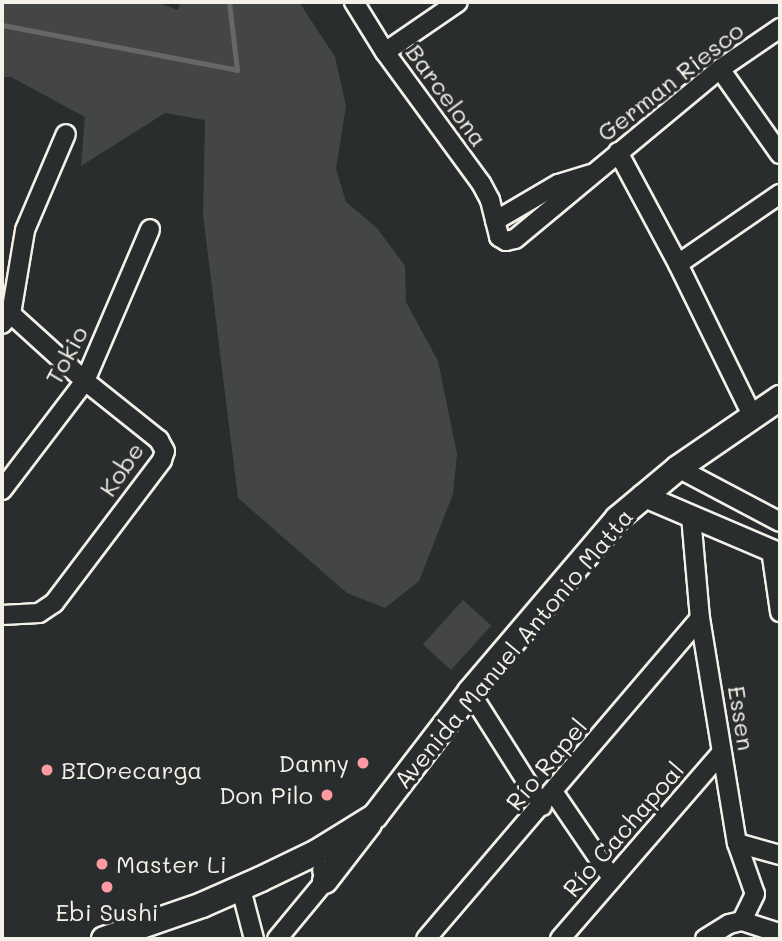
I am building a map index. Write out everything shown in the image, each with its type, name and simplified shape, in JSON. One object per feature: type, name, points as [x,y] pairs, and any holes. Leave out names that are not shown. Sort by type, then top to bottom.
[{"type":"main road","name":"Avenida Manuel Antonio Matta","points":[[104,939],[149,931],[317,852],[375,816],[470,692],[617,519],[642,495],[678,468],[780,398]]},
{"type":"main road","points":[[325,881],[375,816]]},
{"type":"street","name":"Barcelona","points":[[354,2],[385,52],[481,183],[490,200],[495,221]]},
{"type":"street","points":[[385,52],[458,2]]},
{"type":"street","name":"German Riesco","points":[[590,174],[558,184],[495,221],[499,237],[516,239],[569,197],[590,174],[720,69],[780,28]]},
{"type":"street","points":[[720,69],[780,154]]},
{"type":"street","points":[[6,319],[25,230],[66,134]]},
{"type":"street","points":[[618,152],[678,264],[753,417]]},
{"type":"street","points":[[678,264],[780,194]]},
{"type":"street","name":"Tokio","points":[[2,490],[85,381],[150,229]]},
{"type":"street","name":"Kobe","points":[[2,615],[40,612],[54,603],[164,455],[159,440],[6,319]]},
{"type":"street","points":[[678,468],[780,522]]},
{"type":"street","points":[[642,495],[776,552],[780,612]]},
{"type":"street","name":"Essen","points":[[691,516],[700,618],[737,843],[755,894],[743,921]]},
{"type":"street","name":"Río Rapel","points":[[426,939],[700,618]]},
{"type":"street","points":[[470,692],[548,799],[612,877]]},
{"type":"street","name":"Río Cachapoal","points":[[560,939],[722,752]]},
{"type":"street","points":[[737,843],[780,855]]},
{"type":"street","points":[[241,888],[252,931],[278,936],[325,881],[317,852]]},
{"type":"street","points":[[705,939],[729,924],[743,921],[780,933]]},
{"type":"shaded area","points":[[2,2],[157,2],[178,10],[180,2],[299,2],[335,57],[346,106],[336,169],[346,202],[377,228],[405,266],[406,302],[438,361],[457,454],[453,494],[419,581],[385,608],[347,593],[238,498],[203,215],[205,120],[165,113],[81,166],[85,117],[11,77],[2,77]]},
{"type":"shaded area","points":[[463,600],[491,625],[451,670],[423,645]]},
{"type":"waterway","points":[[2,25],[237,70],[229,2]]},
{"type":"place","name":"Danny","points":[[363,763]]},
{"type":"place","name":"BIOrecarga","points":[[47,770]]},
{"type":"place","name":"Don Pilo","points":[[327,795]]},
{"type":"place","name":"Master Li","points":[[102,864]]},
{"type":"place","name":"Ebi Sushi","points":[[107,887]]}]
